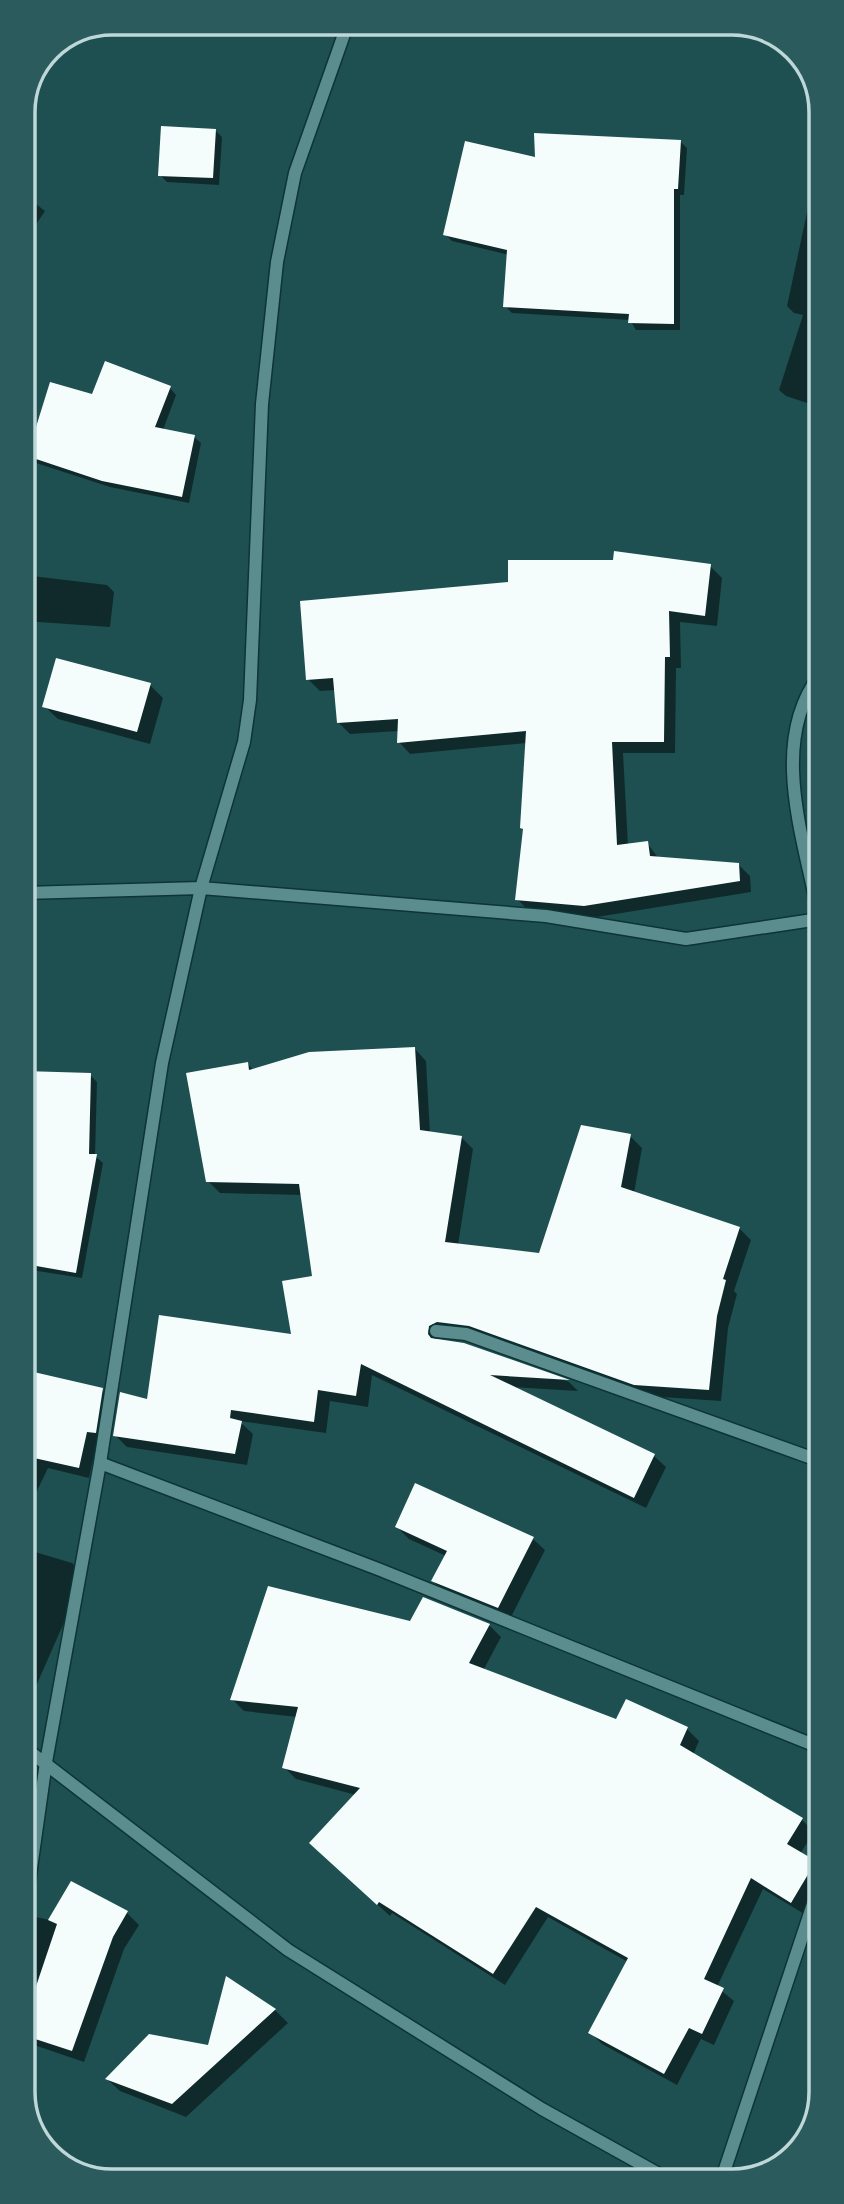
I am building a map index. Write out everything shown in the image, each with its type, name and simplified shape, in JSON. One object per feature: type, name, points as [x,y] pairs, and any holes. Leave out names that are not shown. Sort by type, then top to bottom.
[{"type":"street","points":[[35,1840],[46,1762],[100,1463],[162,1063],[201,888],[244,742],[250,701],[262,404],[277,262],[295,173],[344,35]]},
{"type":"street","points":[[809,689],[804,695],[794,729],[793,781],[809,865]]},
{"type":"street","points":[[35,893],[201,888],[546,916],[685,939],[809,920]]},
{"type":"street","points":[[436,1331],[466,1334],[809,1457]]},
{"type":"street","points":[[100,1463],[378,1569],[809,1743]]},
{"type":"street","points":[[35,1755],[288,1950],[542,2109],[648,2169]]},
{"type":"street","points":[[725,2169],[809,1916]]},
{"type":"building","points":[[161,126],[216,129],[213,178],[158,176]]},
{"type":"building","points":[[534,133],[681,140],[678,189],[674,189],[674,324],[628,323],[629,314],[503,307],[507,250],[443,235],[465,141],[535,157]]},
{"type":"building","points":[[105,361],[171,386],[155,427],[195,435],[182,497],[102,481],[35,459],[35,430],[50,382],[92,394]]},
{"type":"building","points":[[614,551],[711,564],[705,616],[669,611],[670,657],[665,657],[664,742],[612,742],[617,845],[648,841],[650,856],[739,863],[740,881],[584,906],[515,900],[523,829],[520,828],[526,731],[397,743],[398,719],[337,723],[333,678],[306,680],[300,601],[508,582],[508,560],[613,560]]},
{"type":"building","points":[[56,658],[151,683],[137,732],[42,707]]},
{"type":"building","points":[[415,1047],[420,1130],[462,1136],[445,1242],[539,1253],[581,1125],[631,1134],[621,1187],[740,1227],[723,1279],[726,1280],[717,1316],[709,1390],[634,1385],[469,1326],[437,1322],[429,1326],[428,1334],[431,1338],[464,1343],[570,1380],[490,1375],[655,1454],[634,1498],[361,1364],[356,1396],[318,1390],[314,1422],[231,1410],[230,1418],[242,1421],[235,1454],[113,1436],[120,1392],[147,1399],[159,1315],[291,1334],[282,1281],[312,1276],[299,1184],[206,1182],[186,1073],[248,1062],[249,1070],[309,1052]]},
{"type":"building","points":[[35,1071],[91,1073],[89,1154],[97,1154],[76,1273],[35,1266]]},
{"type":"building","points":[[35,1372],[103,1388],[96,1433],[87,1432],[79,1468],[35,1458]]},
{"type":"building","points":[[415,1483],[534,1537],[498,1608],[431,1581],[447,1551],[395,1527]]},
{"type":"building","points":[[268,1586],[410,1621],[423,1597],[490,1624],[469,1663],[616,1719],[626,1699],[688,1727],[680,1745],[803,1818],[787,1844],[809,1857],[809,1873],[791,1903],[751,1878],[704,1979],[724,1988],[702,2034],[689,2028],[664,2074],[588,2033],[628,1958],[536,1907],[493,1974],[379,1902],[377,1905],[309,1843],[360,1788],[282,1768],[298,1707],[230,1700]]},
{"type":"building","points":[[71,1881],[128,1911],[113,1937],[72,2051],[35,2039],[35,1989],[57,1924],[48,1920]]},
{"type":"building","points":[[226,1976],[276,2009],[172,2104],[105,2079],[149,2034],[208,2045]]}]
